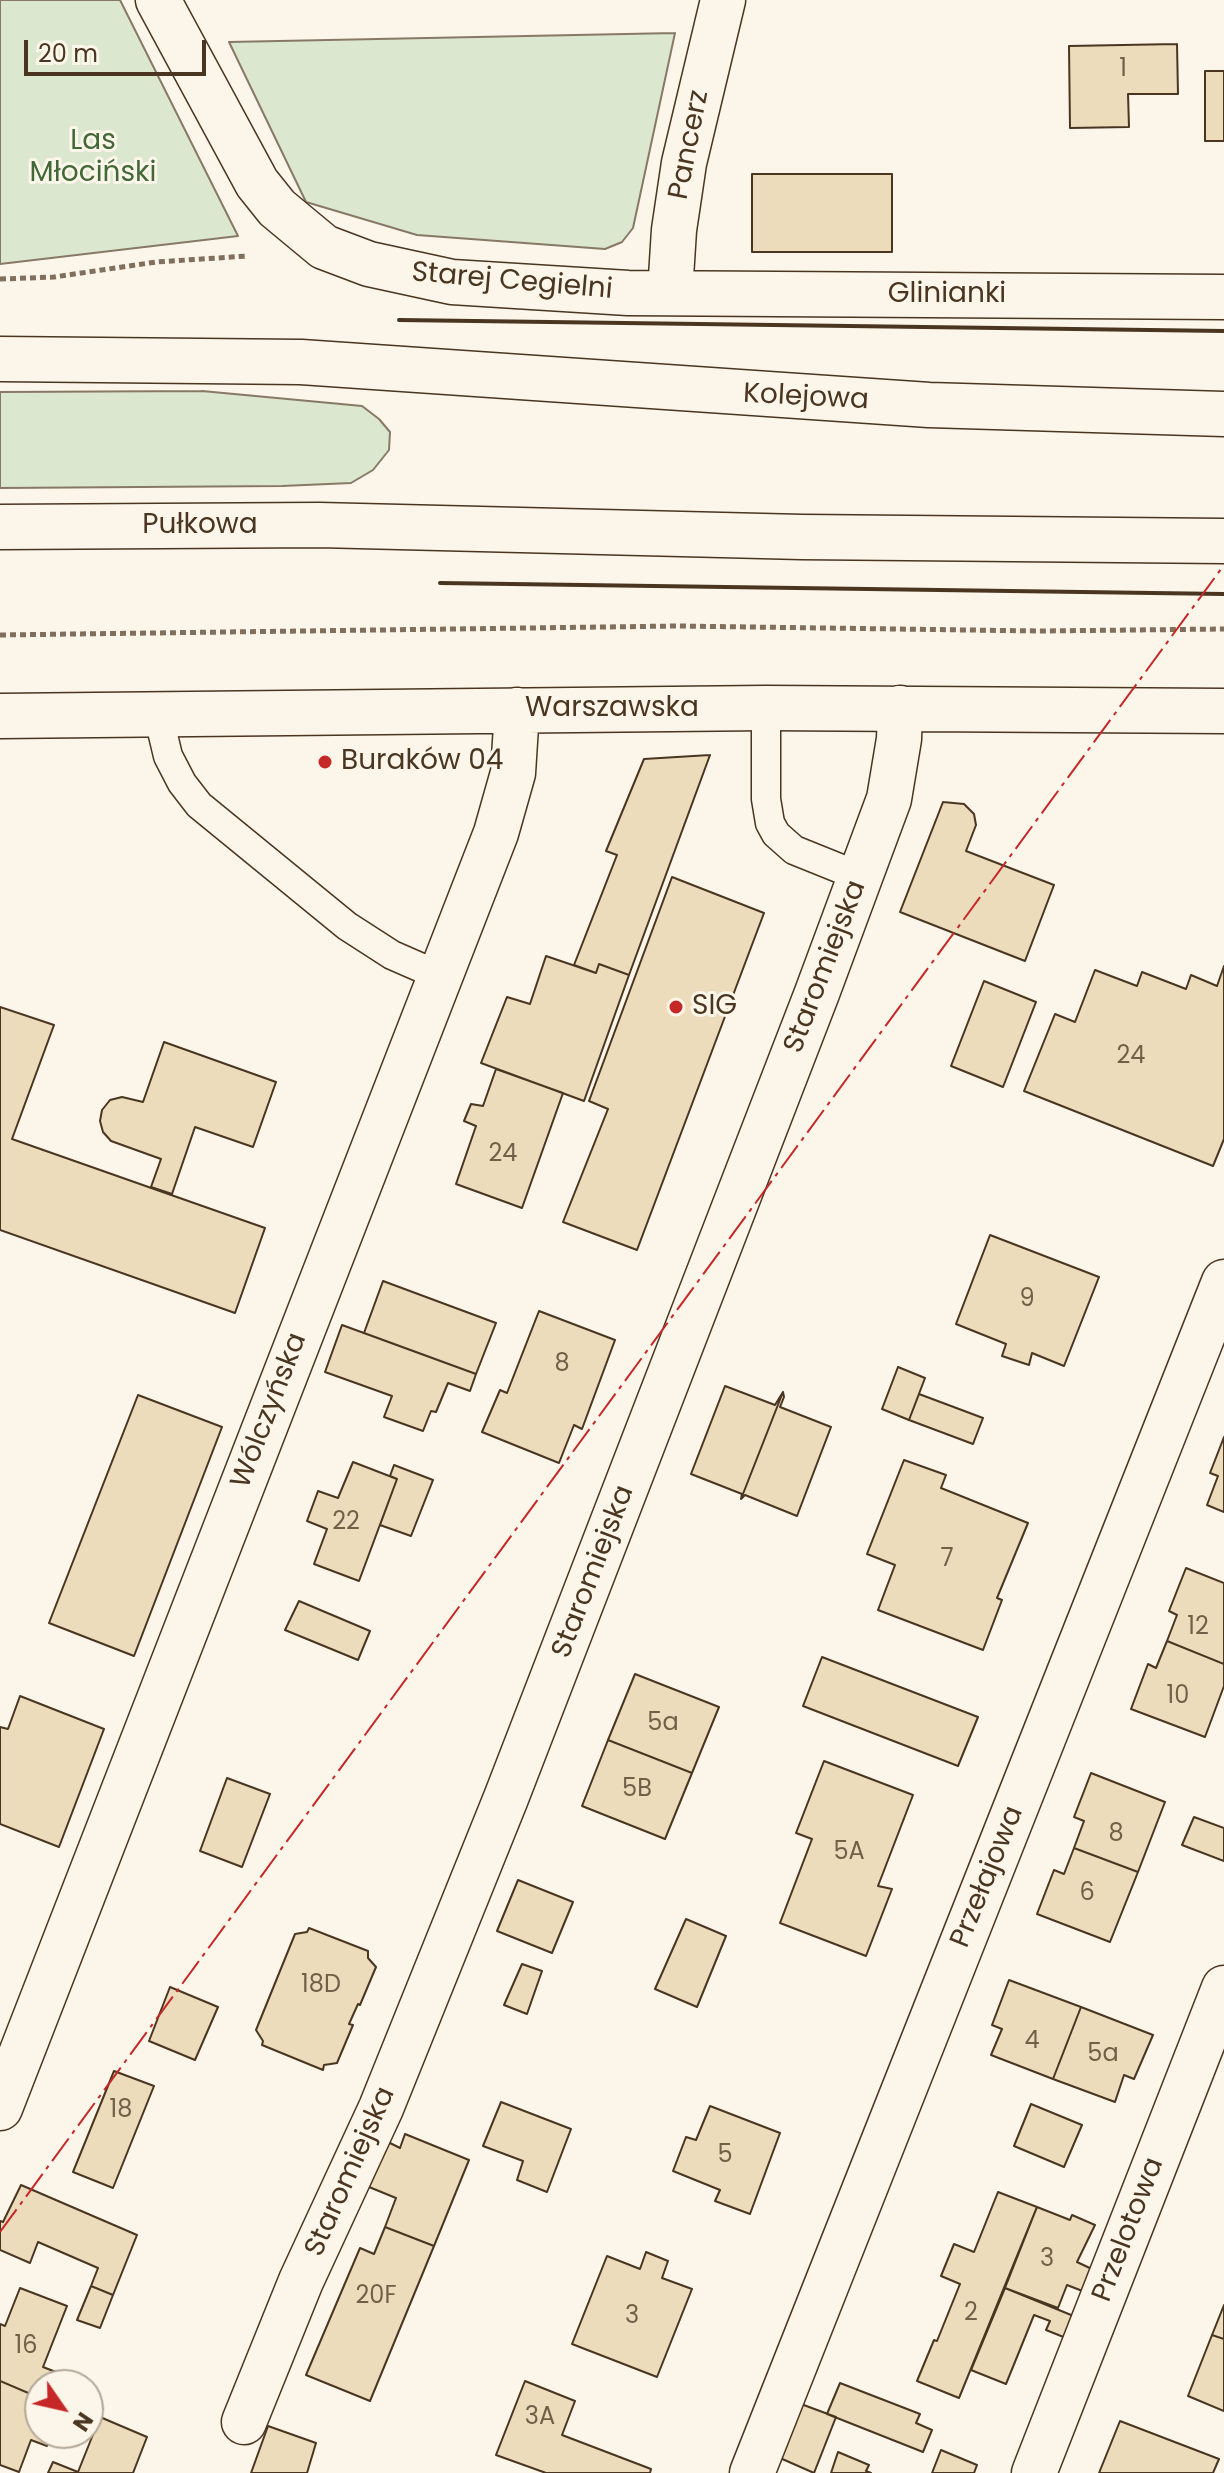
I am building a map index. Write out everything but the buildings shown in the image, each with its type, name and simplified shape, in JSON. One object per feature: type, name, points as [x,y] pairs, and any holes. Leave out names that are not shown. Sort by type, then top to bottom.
[{"type":"main road","name":"Starej Cegielni","points":[[158,0],[257,183],[277,208],[324,247],[369,264],[438,280],[670,293]]},
{"type":"main road","name":"Pancerz","points":[[670,293],[674,230],[684,163],[723,0]]},
{"type":"main road","name":"Glinianki","points":[[670,293],[1224,297]]},
{"type":"main road","name":"Kolejowa","points":[[0,359],[234,360],[929,405],[1224,414]]},
{"type":"main road","name":"Pułkowa","points":[[0,527],[401,526],[802,537],[1224,541]]},
{"type":"main road","name":"Warszawska","points":[[0,716],[766,708],[1224,711]]},
{"type":"main road","name":"Staromiejska","points":[[244,2422],[301,2281],[381,2108],[500,1813],[861,877],[889,799],[899,739],[900,708]]},
{"type":"main road","name":"Wólczyńska","points":[[0,2108],[506,803],[517,741],[517,710]]},
{"type":"main road","name":"Przełajowa","points":[[752,2473],[1224,1282]]},
{"type":"main road","name":"Przelotowa","points":[[1034,2473],[1224,1988]]},
{"type":"lane","points":[[766,708],[766,799],[770,823],[776,834],[805,856],[861,877]]},
{"type":"lane","points":[[158,714],[168,756],[182,783],[199,805],[358,934],[392,955],[440,976]]},
{"type":"path","points":[[0,279],[54,277],[167,261],[259,256],[283,259],[305,267],[316,264],[324,247]]},
{"type":"path","points":[[0,635],[678,626],[1041,631],[1224,629]]},
{"type":"green space","name":"Las Młociński","points":[[0,0],[120,0],[238,236],[0,264]]},
{"type":"green space","points":[[675,33],[633,228],[622,242],[605,249],[417,235],[306,202],[229,42]]},
{"type":"green space","points":[[202,391],[362,406],[390,432],[389,450],[373,470],[351,483],[0,488],[0,392]]},
{"type":"wall","points":[[399,320],[1224,331]]},
{"type":"wall","points":[[440,583],[1224,594]]},
{"type":"power","points":[[0,2232],[1224,565]]},
{"type":"place","name":"Buraków 04","points":[[325,762]]},
{"type":"place","name":"SIG","points":[[676,1007]]}]
